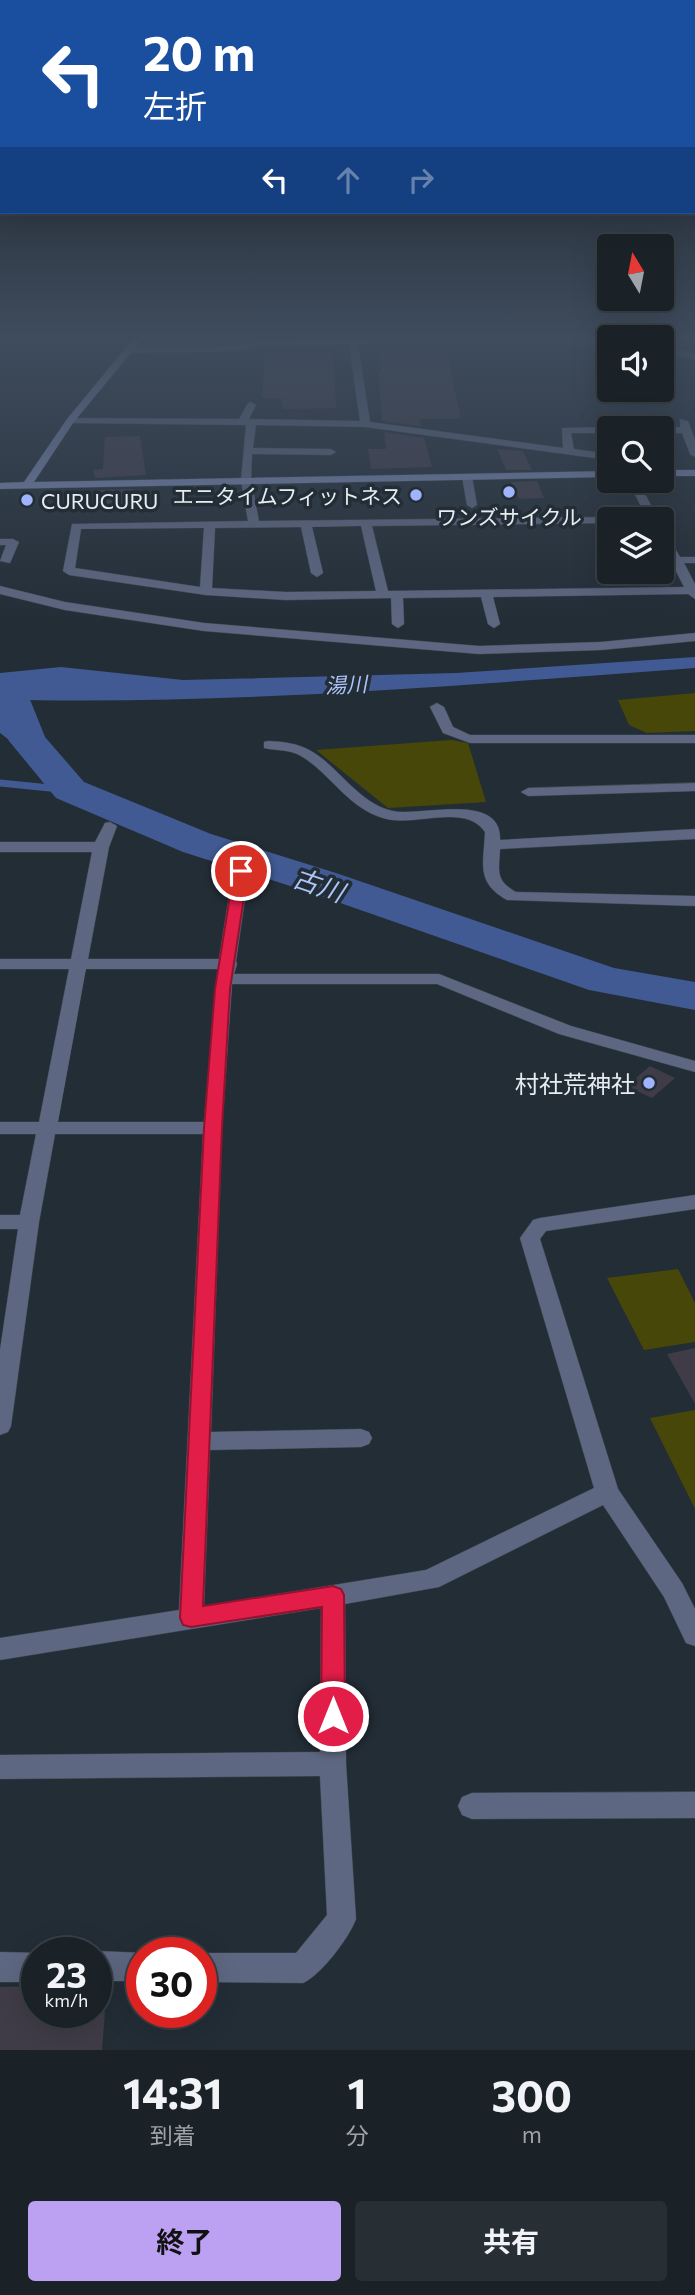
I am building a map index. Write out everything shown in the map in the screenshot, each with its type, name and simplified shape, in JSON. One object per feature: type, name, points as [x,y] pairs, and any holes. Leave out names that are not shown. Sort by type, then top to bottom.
[{"type":"main road","points":[[28,485],[31,476],[61,434]]},
{"type":"main road","points":[[674,473],[695,473]]},
{"type":"main road","points":[[0,486],[597,474]]},
{"type":"street","points":[[248,434],[246,480],[254,524]]},
{"type":"street","points":[[438,434],[597,455]]},
{"type":"street","points":[[566,434],[569,451]]},
{"type":"street","points":[[689,434],[695,454]]},
{"type":"street","points":[[247,451],[331,452]]},
{"type":"street","points":[[467,477],[472,505]]},
{"type":"street","points":[[597,520],[76,526],[69,571],[206,591],[286,596],[694,592],[674,556]]},
{"type":"street","points":[[306,523],[317,573]]},
{"type":"street","points":[[366,524],[383,595]]},
{"type":"street","points":[[206,591],[210,525]]},
{"type":"street","points":[[0,542],[13,542],[6,561]]},
{"type":"street","points":[[676,560],[695,560]]},
{"type":"street","points":[[0,590],[65,606],[204,627],[479,650],[601,646],[695,638]]},
{"type":"street","points":[[486,594],[494,624]]},
{"type":"street","points":[[397,595],[398,624]]},
{"type":"street","points":[[437,707],[446,729],[452,735],[470,740],[695,739]]},
{"type":"street","points":[[270,745],[290,746],[308,756],[352,794],[385,814],[432,817],[461,814],[482,819],[493,832],[491,876],[497,888],[513,897],[695,901]]},
{"type":"street","points":[[528,792],[695,787]]},
{"type":"street","points":[[0,1426],[8,1328],[101,847],[110,826]]},
{"type":"street","points":[[491,845],[695,835]]},
{"type":"street","points":[[0,847],[101,847]]},
{"type":"street","points":[[191,1618],[213,1128],[223,989],[241,871]]},
{"type":"street","points":[[0,964],[80,964],[439,979],[565,1030],[695,1067]]},
{"type":"street","points":[[0,1128],[213,1128]]},
{"type":"street","points":[[695,1202],[540,1225],[530,1238],[607,1492],[673,1590],[695,1635]]},
{"type":"street","points":[[0,1222],[29,1222]]},
{"type":"street","points":[[201,1441],[362,1438]]},
{"type":"street","points":[[0,1649],[430,1580],[607,1492]]},
{"type":"street","points":[[217,1967],[303,1968],[342,1919],[333,1763],[333,1595]]},
{"type":"street","points":[[0,1766],[333,1763]]},
{"type":"street","points":[[472,1806],[695,1805]]},
{"type":"street","points":[[0,1967],[21,1967]]},
{"type":"shaded area","points":[[695,693],[695,731],[647,733],[629,725],[618,700]]},
{"type":"shaded area","points":[[451,740],[468,743],[486,802],[388,808],[316,750]]},
{"type":"shaded area","points":[[678,1269],[695,1303],[695,1342],[644,1350],[607,1278]]},
{"type":"shaded area","points":[[695,1410],[695,1509],[650,1418]]},
{"type":"water","name":"湯川","points":[[695,657],[695,668],[445,686],[193,699],[26,700],[41,764],[0,733],[0,673],[61,667],[183,680],[456,673]]},
{"type":"building","points":[[384,434],[424,438],[432,467],[371,469],[368,449],[386,449]]},
{"type":"building","points":[[140,436],[146,475],[95,478],[93,470],[103,469],[105,437]]},
{"type":"building","points":[[497,449],[523,451],[532,470],[506,470]]},
{"type":"building","points":[[537,481],[544,498],[519,499],[511,482]]},
{"type":"building","points":[[133,489],[137,507],[101,510],[97,490]]},
{"type":"building","name":"村社荒神社","points":[[650,1066],[675,1078],[652,1098],[626,1086]]},
{"type":"building","points":[[695,1348],[695,1404],[667,1354]]},
{"type":"building","points":[[21,1986],[21,2028],[104,2028],[102,2050],[0,2050],[0,1987]]},
{"type":"waterway","name":"古川","points":[[14,700],[18,721],[28,741],[70,790],[197,843],[321,882],[605,980],[695,996]]},
{"type":"waterway","points":[[4,783],[0,783],[70,790]]},
{"type":"place","name":"ワンズサイクル","points":[[509,492]]},
{"type":"place","name":"エニタイムフィットネス","points":[[416,495]]},
{"type":"place","name":"CURUCURU","points":[[27,500]]},
{"type":"place","name":"村社荒神社","points":[[649,1083]]},
{"type":"route","points":[[241,871],[229,964],[223,989],[213,1128],[191,1618],[333,1595],[333,1716]]}]
